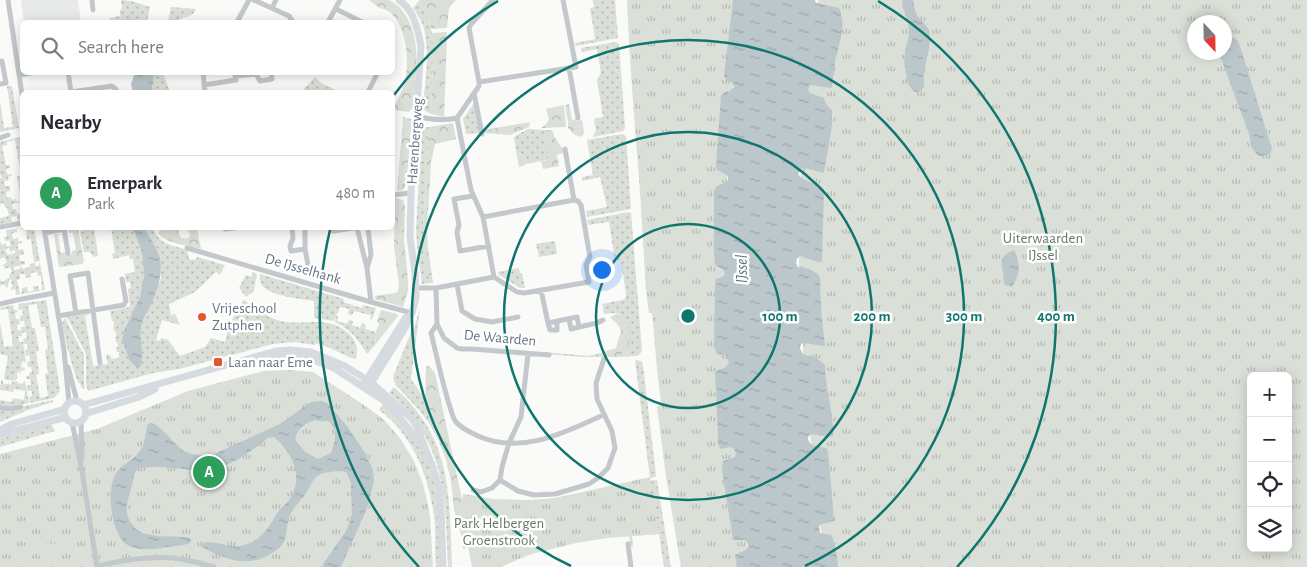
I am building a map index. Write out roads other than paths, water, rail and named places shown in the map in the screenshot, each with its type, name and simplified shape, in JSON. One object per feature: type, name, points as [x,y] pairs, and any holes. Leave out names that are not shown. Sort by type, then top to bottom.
[{"type":"street","points":[[8,0],[22,90]]},
{"type":"street","points":[[92,0],[93,10]]},
{"type":"street","points":[[238,20],[249,0]]},
{"type":"street","points":[[254,0],[289,16],[292,20]]},
{"type":"street","points":[[272,8],[276,0]]},
{"type":"street","points":[[329,20],[340,0]]},
{"type":"street","name":"Harenbergweg","points":[[365,388],[410,312],[416,288],[410,237],[411,193],[421,46],[418,30],[413,18],[399,0]]},
{"type":"street","points":[[417,116],[443,121],[457,118],[479,86],[469,28],[493,0]]},
{"type":"street","points":[[479,82],[576,67],[563,0]]},
{"type":"street","points":[[336,9],[358,20]]},
{"type":"street","points":[[0,84],[6,83],[2,61]]},
{"type":"street","points":[[569,68],[578,118]]},
{"type":"street","points":[[68,75],[71,90]]},
{"type":"street","points":[[203,75],[205,90]]},
{"type":"street","points":[[204,85],[236,80],[235,75]]},
{"type":"street","points":[[258,75],[260,81],[272,79],[271,75]]},
{"type":"street","points":[[369,90],[376,75]]},
{"type":"street","points":[[85,90],[112,86],[116,90]]},
{"type":"street","points":[[474,93],[482,134]]},
{"type":"street","points":[[457,118],[473,196],[483,217],[494,277]]},
{"type":"street","points":[[0,138],[8,135]]},
{"type":"street","points":[[565,149],[574,200]]},
{"type":"street","points":[[395,195],[411,193]]},
{"type":"street","points":[[473,196],[454,199],[459,225],[457,232],[460,251],[488,246]]},
{"type":"street","points":[[416,288],[436,288],[494,277],[522,293],[589,282],[586,265],[590,257],[581,206],[578,201],[574,200],[483,217]]},
{"type":"street","points":[[0,227],[20,224]]},
{"type":"street","points":[[45,230],[54,294],[74,404]]},
{"type":"street","points":[[64,230],[68,253]]},
{"type":"street","points":[[292,230],[294,238],[290,246],[291,251],[305,249]]},
{"type":"street","points":[[306,230],[305,249],[310,275]]},
{"type":"street","points":[[333,231],[341,230]]},
{"type":"street","points":[[356,230],[366,268],[371,302]]},
{"type":"street","points":[[366,268],[371,255],[368,230]]},
{"type":"street","name":"De IJsselhank","points":[[187,248],[410,312]]},
{"type":"street","points":[[76,313],[70,276],[88,274],[100,363]]},
{"type":"street","points":[[58,316],[122,306],[126,302],[122,279]]},
{"type":"street","name":"De Waarden","points":[[457,284],[462,311],[475,319],[492,322],[518,317]]},
{"type":"street","points":[[436,288],[437,324],[431,333],[455,420],[464,429],[486,439],[509,443],[534,442],[603,416]]},
{"type":"street","name":"De Waarden","points":[[541,290],[550,330],[558,330],[557,321]]},
{"type":"street","points":[[1,302],[54,294]]},
{"type":"street","name":"De Waarden","points":[[548,323],[577,317],[578,327],[603,320]]},
{"type":"street","name":"De Waarden","points":[[437,324],[444,338],[457,348],[549,356]]},
{"type":"street","points":[[0,430],[12,424],[74,404],[135,392],[266,354],[289,350],[311,352],[345,366],[370,381],[412,419],[417,427],[439,488],[443,567]]},
{"type":"street","points":[[266,354],[308,358],[334,368],[394,410],[426,452]]},
{"type":"street","points":[[473,490],[482,492],[492,488],[500,480],[509,443],[520,416],[528,354]]},
{"type":"street","points":[[500,480],[518,491],[534,495],[560,493],[589,484],[608,468],[615,448],[612,431],[603,416],[597,399],[596,383],[604,359]]},
{"type":"street","points":[[0,435],[69,420],[76,422],[83,417],[139,397],[171,380]]},
{"type":"street","points":[[74,404],[85,410],[83,417],[82,471]]},
{"type":"street","points":[[74,404],[64,413],[69,420],[82,471],[97,566],[145,558],[170,557],[214,567]]},
{"type":"street","points":[[0,408],[12,409],[22,407]]},
{"type":"street","points":[[628,544],[631,567]]},
{"type":"water","name":"IJssel","points":[[733,0],[815,0],[816,3],[839,8],[841,15],[842,35],[835,62],[832,86],[831,88],[810,85],[808,90],[810,93],[824,98],[826,104],[832,110],[832,126],[824,172],[805,168],[801,169],[798,174],[803,179],[824,189],[822,260],[818,262],[800,256],[796,263],[798,267],[809,269],[818,274],[820,278],[825,346],[804,343],[801,344],[800,348],[804,354],[814,357],[825,365],[833,436],[811,434],[808,440],[812,444],[826,448],[828,451],[834,520],[819,526],[820,533],[831,535],[837,555],[838,567],[737,567],[735,555],[746,550],[748,546],[744,540],[733,540],[722,470],[723,461],[735,457],[736,453],[730,447],[721,449],[718,444],[715,371],[725,368],[729,363],[726,355],[717,354],[714,346],[715,283],[716,279],[724,276],[725,273],[724,270],[715,265],[714,190],[717,186],[728,180],[727,175],[717,170],[716,164],[721,95],[734,87],[732,82],[727,81],[724,76]]},
{"type":"water","points":[[902,0],[913,0],[919,18],[927,26],[930,34],[924,85],[919,92],[914,91],[909,86],[907,79],[904,59],[909,30]]},
{"type":"water","points":[[1232,37],[1237,40],[1240,46],[1272,149],[1270,154],[1258,156],[1252,148],[1249,134],[1222,60],[1232,60]]},
{"type":"water","points":[[134,75],[154,75],[152,90],[132,90],[131,84]]},
{"type":"water","points":[[134,230],[146,230],[157,251],[161,266],[156,292],[141,327],[142,359],[140,367],[136,367],[129,360],[122,339],[140,297],[144,275],[142,253]]},
{"type":"water","points":[[1014,250],[1019,269],[1012,287],[1005,285],[1002,258]]},
{"type":"water","points":[[322,401],[327,403],[347,426],[365,453],[373,470],[374,481],[368,506],[341,567],[323,567],[323,564],[346,531],[352,517],[351,483],[346,472],[343,471],[327,472],[315,478],[290,515],[283,543],[277,550],[267,556],[251,561],[234,560],[202,547],[203,543],[208,542],[241,546],[252,542],[271,524],[291,497],[296,480],[294,464],[286,449],[274,437],[268,438],[247,454],[231,463],[215,469],[198,470],[152,467],[136,470],[127,506],[128,518],[131,523],[144,534],[185,537],[190,538],[191,541],[188,544],[144,549],[132,547],[119,536],[112,515],[112,483],[118,471],[142,448],[149,423],[163,430],[182,450],[196,455],[211,455],[280,424],[311,402]],"holes":[[[315,420],[328,421],[332,424],[335,432],[335,441],[331,453],[318,459],[305,452],[295,440],[297,432]]]},
{"type":"place","name":"Vrijeschool Zutphen","points":[[202,317]]},
{"type":"place","name":"Laan naar Eme","points":[[218,362]]},
{"type":"place","name":"Emerpark","points":[[209,472]]},
{"type":"park label","name":"Uiterwaarden IJssel","points":[[1043,246]]},
{"type":"park label","name":"Park Helbergen Groenstrook","points":[[499,532]]}]
